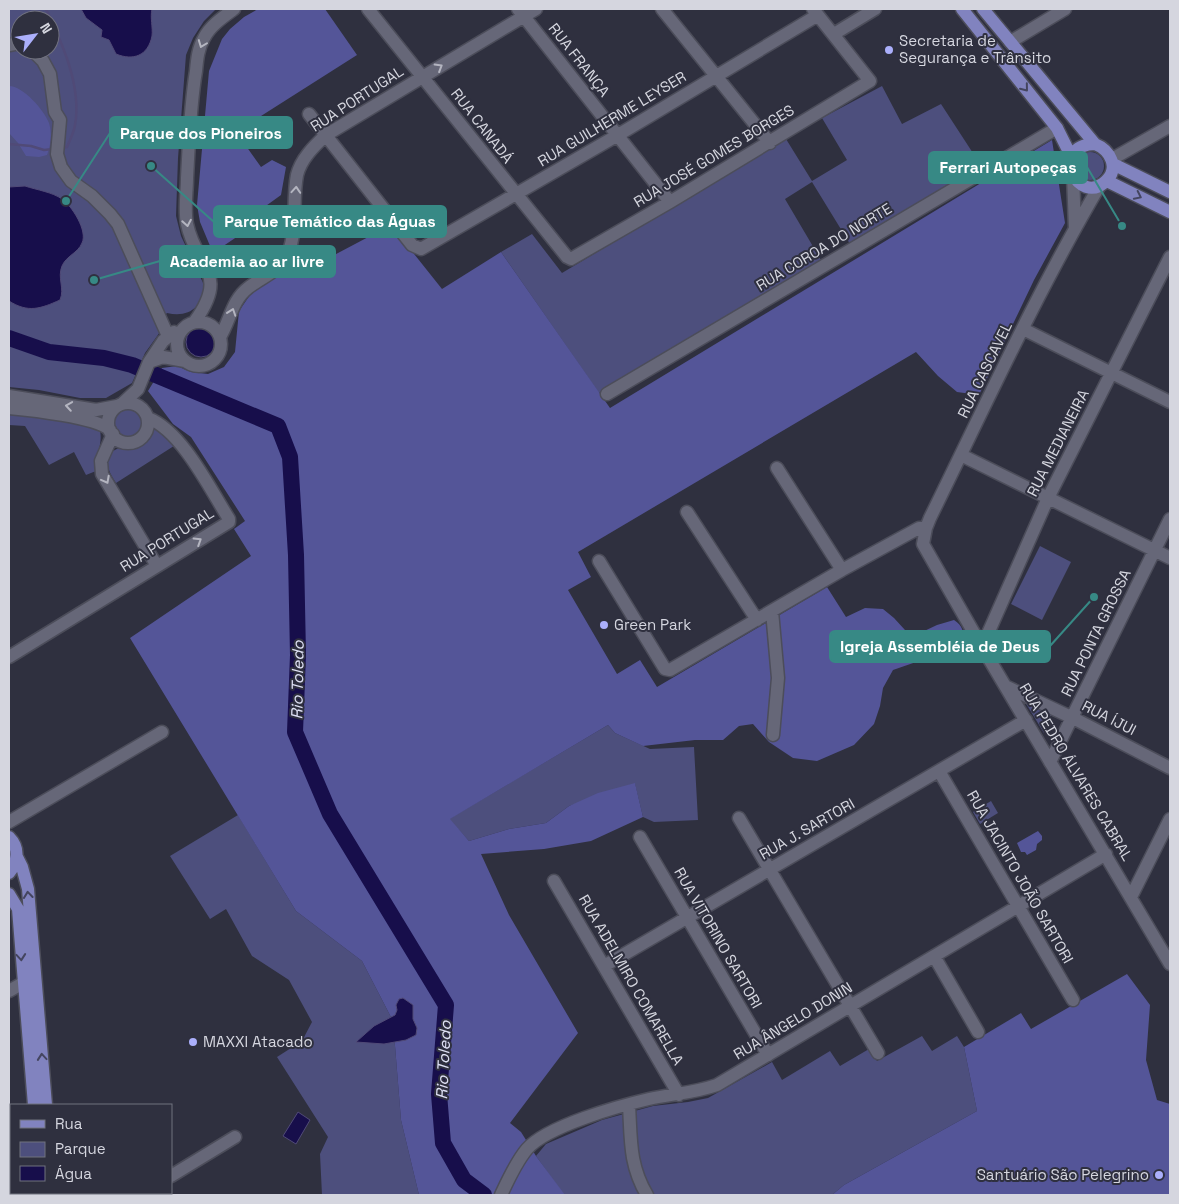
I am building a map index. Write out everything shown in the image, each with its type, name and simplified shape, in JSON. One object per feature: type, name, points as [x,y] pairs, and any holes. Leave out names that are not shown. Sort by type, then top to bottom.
[{"type":"main road","points":[[962,9],[1057,128],[1066,145],[1073,176],[1077,181],[1086,186],[1103,183],[1170,212]]},
{"type":"main road","points":[[983,9],[1095,144]]},
{"type":"main road","points":[[1070,163],[1073,154],[1080,147],[1087,144],[1095,144],[1102,147],[1108,152],[1112,161],[1111,174],[1103,183]]},
{"type":"main road","points":[[1112,161],[1170,192]]},
{"type":"main road","points":[[9,837],[16,849],[28,889],[29,983],[34,1104]]},
{"type":"main road","points":[[9,873],[17,857]]},
{"type":"main road","points":[[9,894],[18,909],[46,1104]]},
{"type":"street","points":[[157,566],[102,474],[102,461],[111,432],[109,417],[140,384],[148,363],[163,341],[204,308],[209,298],[211,285],[208,270],[191,239],[186,222],[193,87],[199,53],[204,38],[216,24],[234,9]]},
{"type":"street","name":"RUA CANADÁ","points":[[368,9],[515,195],[567,257],[574,258]]},
{"type":"street","name":"RUA PORTUGAL","points":[[220,337],[227,327],[236,300],[247,288],[267,275],[287,257],[294,231],[298,174],[312,148],[326,135],[422,77],[521,12],[536,9]]},
{"type":"street","points":[[662,9],[770,143]]},
{"type":"street","points":[[816,12],[834,34],[875,9]]},
{"type":"street","points":[[1010,42],[1066,9]]},
{"type":"street","name":"RUA FRANÇA","points":[[521,12],[670,202]]},
{"type":"street","name":"RUA GUILHERME LEYSER","points":[[326,135],[412,245],[421,249],[618,136],[716,77],[816,12]]},
{"type":"street","name":"RUA JOSÉ GOMES BORGES","points":[[574,258],[770,143],[870,81],[834,34]]},
{"type":"street","points":[[42,60],[50,74],[55,112],[60,120],[58,162],[65,175],[92,196],[118,224],[157,308],[181,328]]},
{"type":"street","points":[[309,114],[326,135]]},
{"type":"street","points":[[1112,161],[1170,126]]},
{"type":"street","name":"RUA COROA DO NORTE","points":[[607,394],[1057,128]]},
{"type":"street","name":"RUA CASCAVEL","points":[[1073,176],[1075,228]]},
{"type":"street","name":"RUA CASCAVEL","points":[[923,544],[926,528],[1023,329],[1075,228],[1103,183]]},
{"type":"street","name":"RUA MEDIANEIRA","points":[[982,647],[1048,498],[1170,257]]},
{"type":"street","points":[[148,363],[163,356],[174,357],[198,366],[211,362],[220,351],[218,331],[208,323],[181,328]]},
{"type":"street","points":[[181,328],[176,343],[180,356],[184,361]]},
{"type":"street","points":[[1023,329],[1170,402]]},
{"type":"street","points":[[9,408],[78,419],[102,425],[119,440],[125,442],[138,440],[146,431],[140,384]]},
{"type":"street","points":[[9,396],[96,410],[136,404],[145,413]]},
{"type":"street","name":"RUA PORTUGAL","points":[[9,657],[229,522],[229,519],[176,438],[145,413]]},
{"type":"street","points":[[961,455],[1170,558]]},
{"type":"street","points":[[777,468],[842,570]]},
{"type":"street","points":[[687,512],[757,620]]},
{"type":"street","name":"RUA PONTA GROSSA","points":[[1050,762],[1170,519]]},
{"type":"street","points":[[599,561],[665,669],[670,670],[842,570],[919,528],[926,528]]},
{"type":"street","name":"RUA PEDRO ÁLVARES CABRAL","points":[[923,544],[1170,964]]},
{"type":"street","points":[[772,611],[778,678],[772,735]]},
{"type":"street","name":"RUA ÍJUI","points":[[1005,686],[1073,718],[1170,768]]},
{"type":"street","name":"RUA J. SARTORI","points":[[604,966],[1026,720]]},
{"type":"street","points":[[9,822],[162,732]]},
{"type":"street","name":"RUA JACINTO JOÃO SARTORI","points":[[939,771],[1073,1000]]},
{"type":"street","points":[[739,818],[878,1053]]},
{"type":"street","points":[[1131,897],[1170,818]]},
{"type":"street","name":"RUA VITORINO SARTORI","points":[[640,837],[768,1055]]},
{"type":"street","name":"RUA ÂNGELO DONIN","points":[[501,1195],[527,1149],[540,1137],[562,1126],[629,1105],[717,1086],[1106,854]]},
{"type":"street","name":"RUA ADELMIRO COMARELLA","points":[[554,881],[679,1095]]},
{"type":"street","points":[[934,956],[978,1032]]},
{"type":"street","points":[[9,991],[29,983]]},
{"type":"street","points":[[629,1105],[632,1158],[639,1182],[647,1195]]},
{"type":"street","points":[[172,1175],[235,1137]]},
{"type":"green space","points":[[9,9],[216,9],[204,21],[193,38],[186,55],[178,158],[176,216],[181,236],[204,285],[201,299],[198,305],[188,312],[182,314],[167,313],[158,323],[160,332],[145,353],[132,383],[106,398],[80,398],[39,390],[9,387]]},
{"type":"green space","points":[[882,86],[902,124],[941,104],[982,167],[850,244],[812,182],[785,199],[821,260],[599,393],[501,252],[532,234],[562,273],[786,139],[812,181],[847,160],[822,118]]},
{"type":"green space","points":[[1090,152],[1100,156],[1104,166],[1100,176],[1090,180],[1080,176],[1076,166],[1080,156]]},
{"type":"green space","points":[[130,405],[136,406],[141,410],[145,415],[145,427],[141,432],[136,436],[130,437],[124,436],[119,432],[115,427],[114,421],[115,415],[119,410],[124,406]]},
{"type":"green space","points":[[9,413],[92,426],[100,431],[96,471],[86,475],[74,452],[49,465],[25,426],[9,425]]},
{"type":"green space","points":[[155,425],[177,444],[116,483],[108,468],[107,458],[112,452],[141,441],[150,435]]},
{"type":"green space","points":[[1040,546],[1071,562],[1042,620],[1011,604]]},
{"type":"green space","points":[[1022,697],[1053,711],[1044,733]]},
{"type":"green space","points":[[608,725],[615,733],[650,749],[694,747],[698,820],[654,822],[643,817],[635,784],[569,806],[546,823],[509,829],[469,841],[449,819]]},
{"type":"green space","points":[[991,801],[998,813],[980,824],[973,812]]},
{"type":"green space","points":[[238,815],[296,911],[362,961],[393,1021],[401,1120],[419,1195],[322,1195],[320,1154],[328,1137],[277,1057],[302,1041],[312,1022],[289,980],[252,956],[226,909],[210,919],[170,856]]},
{"type":"green space","points":[[922,1036],[932,1051],[957,1036],[964,1047],[977,1111],[844,1185],[832,1195],[564,1195],[536,1156],[546,1144],[602,1120],[653,1106],[708,1098],[772,1062],[782,1080],[830,1051],[840,1066],[869,1049],[877,1061]]},
{"type":"shaded area","points":[[258,9],[325,9],[357,55],[261,116],[269,127],[246,146],[261,167],[272,160],[286,167],[281,195],[241,224],[244,232],[213,253],[200,222],[197,205],[209,71],[222,39],[244,17]]},
{"type":"shaded area","points":[[9,86],[15,87],[26,94],[38,106],[49,123],[51,135],[47,155],[39,157],[26,156],[9,133]]},
{"type":"shaded area","points":[[1052,140],[1065,223],[1034,280],[979,395],[957,392],[938,376],[916,352],[578,552],[591,577],[568,590],[617,674],[640,660],[657,687],[827,587],[846,617],[865,608],[883,609],[905,630],[920,633],[954,620],[962,630],[964,643],[942,653],[893,670],[883,688],[874,724],[854,745],[817,761],[793,758],[769,742],[753,724],[739,726],[723,740],[695,740],[643,746],[615,733],[608,725],[450,819],[469,841],[509,829],[546,823],[569,806],[598,793],[635,783],[643,817],[591,841],[544,849],[481,854],[509,915],[578,1033],[510,1123],[521,1132],[565,1195],[419,1195],[401,1120],[393,1021],[362,961],[296,911],[130,638],[251,556],[234,529],[245,521],[191,437],[173,424],[148,391],[162,368],[177,366],[191,372],[208,374],[224,367],[235,352],[239,311],[252,292],[268,279],[292,264],[321,262],[391,225],[442,289],[501,252],[610,408]]},
{"type":"shaded area","points":[[1038,831],[1042,836],[1042,840],[1037,844],[1036,850],[1027,855],[1025,852],[1021,852],[1017,843]]},
{"type":"shaded area","points":[[1127,974],[1150,1005],[1146,1060],[1157,1100],[1170,1104],[1170,1195],[832,1195],[844,1185],[977,1111],[964,1047],[1021,1013],[1031,1029]]},
{"type":"water","points":[[81,9],[152,9],[152,36],[150,43],[143,52],[134,57],[116,54],[109,40],[101,37],[102,30],[86,18]]},
{"type":"water","points":[[25,186],[54,195],[66,202],[78,219],[83,232],[82,243],[62,266],[60,300],[46,306],[34,308],[22,307],[9,301],[9,187]]},
{"type":"water","points":[[201,327],[211,332],[216,342],[211,352],[201,357],[191,352],[186,342],[191,332]]},
{"type":"water","points":[[403,998],[413,1005],[413,1019],[417,1028],[416,1035],[406,1040],[384,1044],[356,1042],[374,1026],[395,1015],[396,1005],[399,999]]},
{"type":"water","points":[[298,1112],[310,1120],[296,1144],[283,1136]]},
{"type":"waterway","points":[[46,9],[64,50],[76,95],[74,130],[67,147],[61,148]]},
{"type":"waterway","points":[[9,144],[31,146],[44,150],[53,149]]},
{"type":"waterway","name":"Rio Toledo","points":[[9,338],[49,352],[104,358],[132,365],[278,426],[290,457],[296,555],[298,655],[295,732],[330,814],[446,1005],[439,1094],[443,1143],[464,1180],[484,1195]]},
{"type":"place","name":"Secretaria de Segurança e Trânsito","points":[[889,50]]},
{"type":"place","name":"Parque Temático das Águas","points":[[151,166]]},
{"type":"place","name":"Parque dos Pioneiros","points":[[66,201]]},
{"type":"place","name":"Ferrari Autopeças","points":[[1122,226]]},
{"type":"place","name":"Academia ao ar livre","points":[[94,280]]},
{"type":"place","name":"Igreja Assembléia de Deus","points":[[1094,597]]},
{"type":"place","name":"Green Park","points":[[604,625]]},
{"type":"place","name":"MAXXI Atacado","points":[[193,1042]]},
{"type":"place","name":"Santuário São Pelegrino","points":[[1159,1175]]}]
